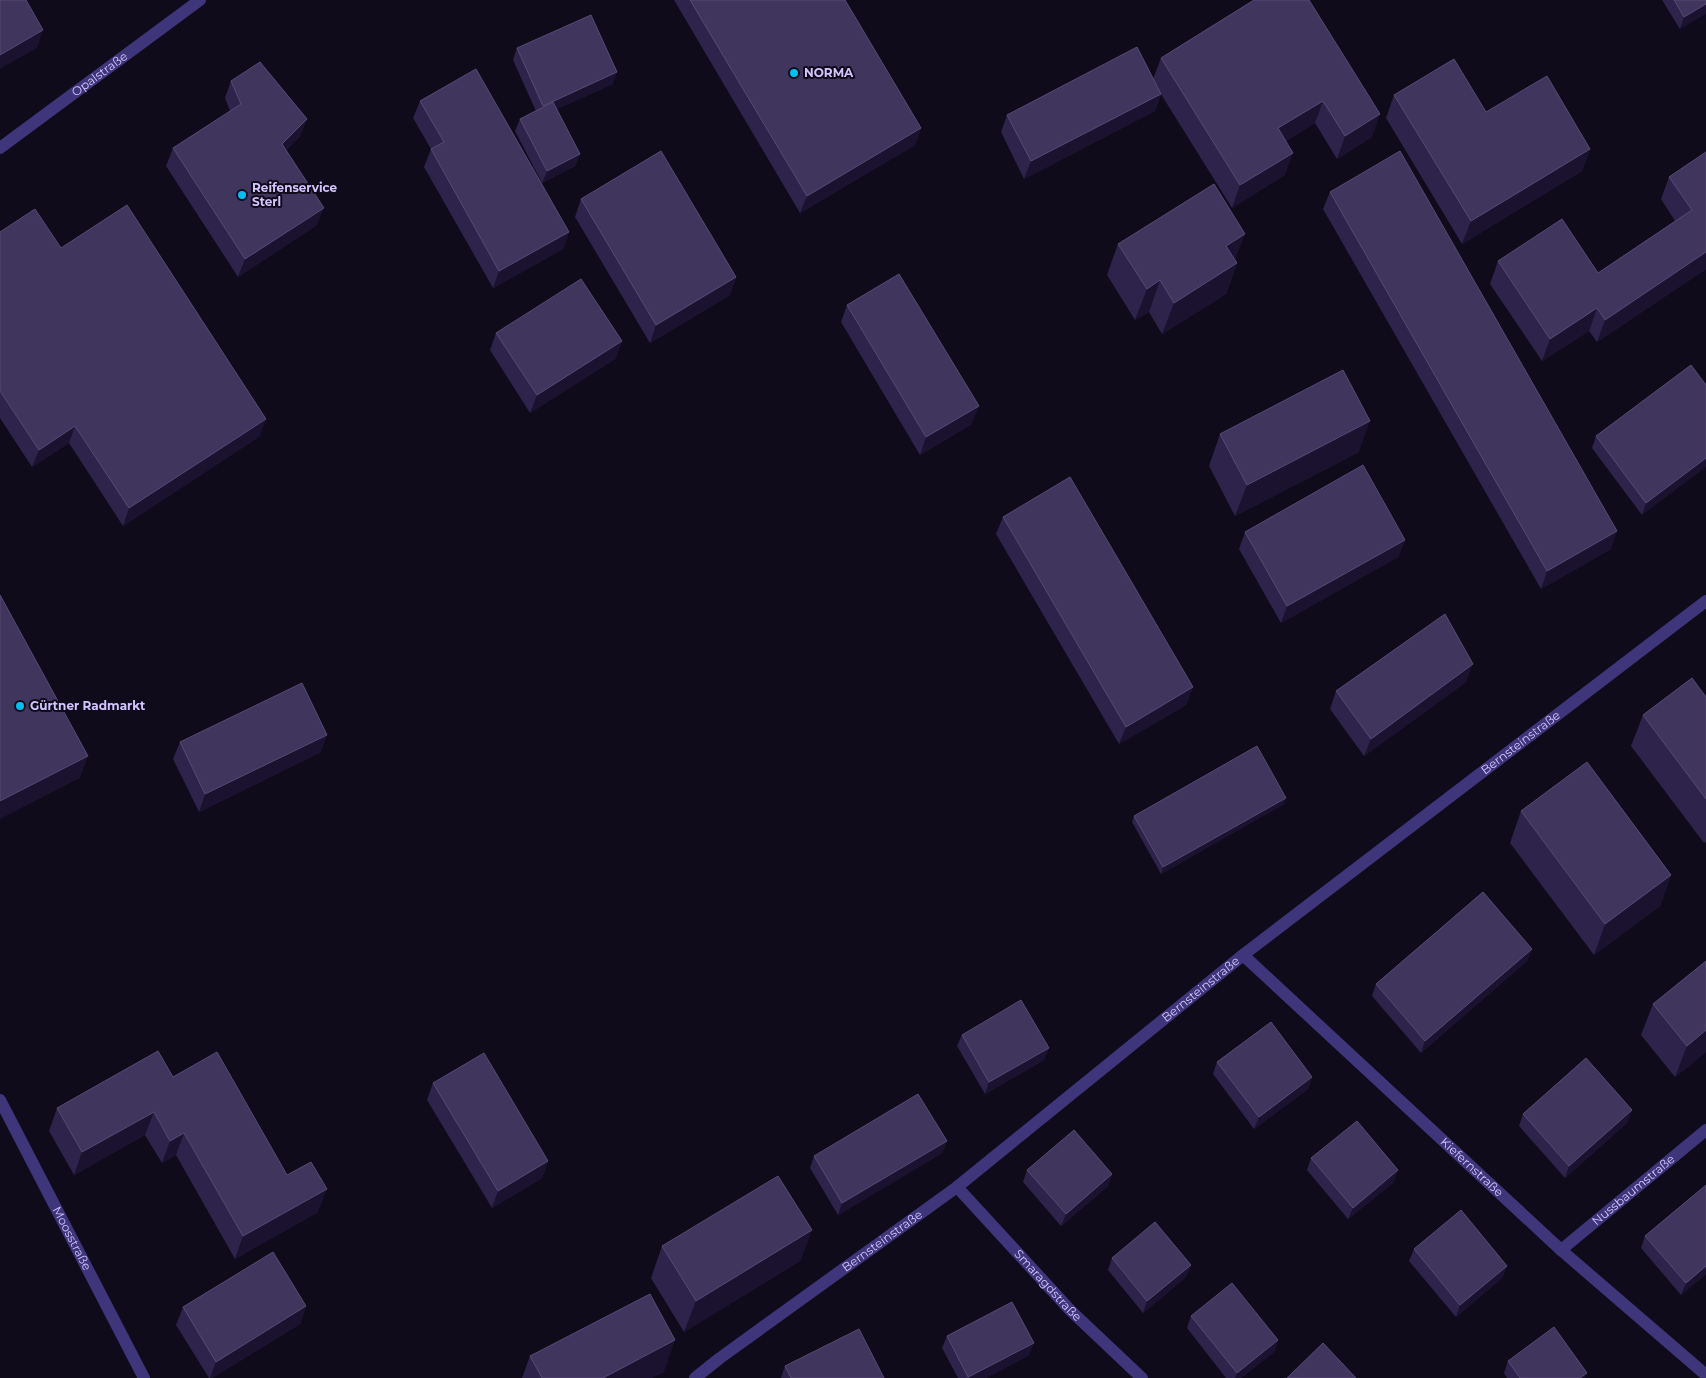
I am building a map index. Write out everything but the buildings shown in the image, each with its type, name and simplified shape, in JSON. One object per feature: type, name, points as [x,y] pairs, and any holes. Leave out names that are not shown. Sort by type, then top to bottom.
[{"type":"street","name":"Opalstraße","points":[[0,148],[200,0]]},
{"type":"street","name":"Bernsteinstraße","points":[[695,1378],[728,1352],[957,1187],[1243,955],[1706,601]]},
{"type":"street","name":"Kiefernstraße","points":[[1243,955],[1561,1250],[1706,1375]]},
{"type":"street","name":"Moosstraße","points":[[0,1100],[144,1378]]},
{"type":"street","name":"Nussbaumstraße","points":[[1561,1250],[1706,1130]]},
{"type":"street","name":"Smaragdstraße","points":[[957,1187],[1070,1310],[1142,1378]]},
{"type":"place","name":"NORMA","points":[[794,73]]},
{"type":"place","name":"Reifenservice Sterl","points":[[242,195]]},
{"type":"place","name":"Gürtner Radmarkt","points":[[20,706]]}]
